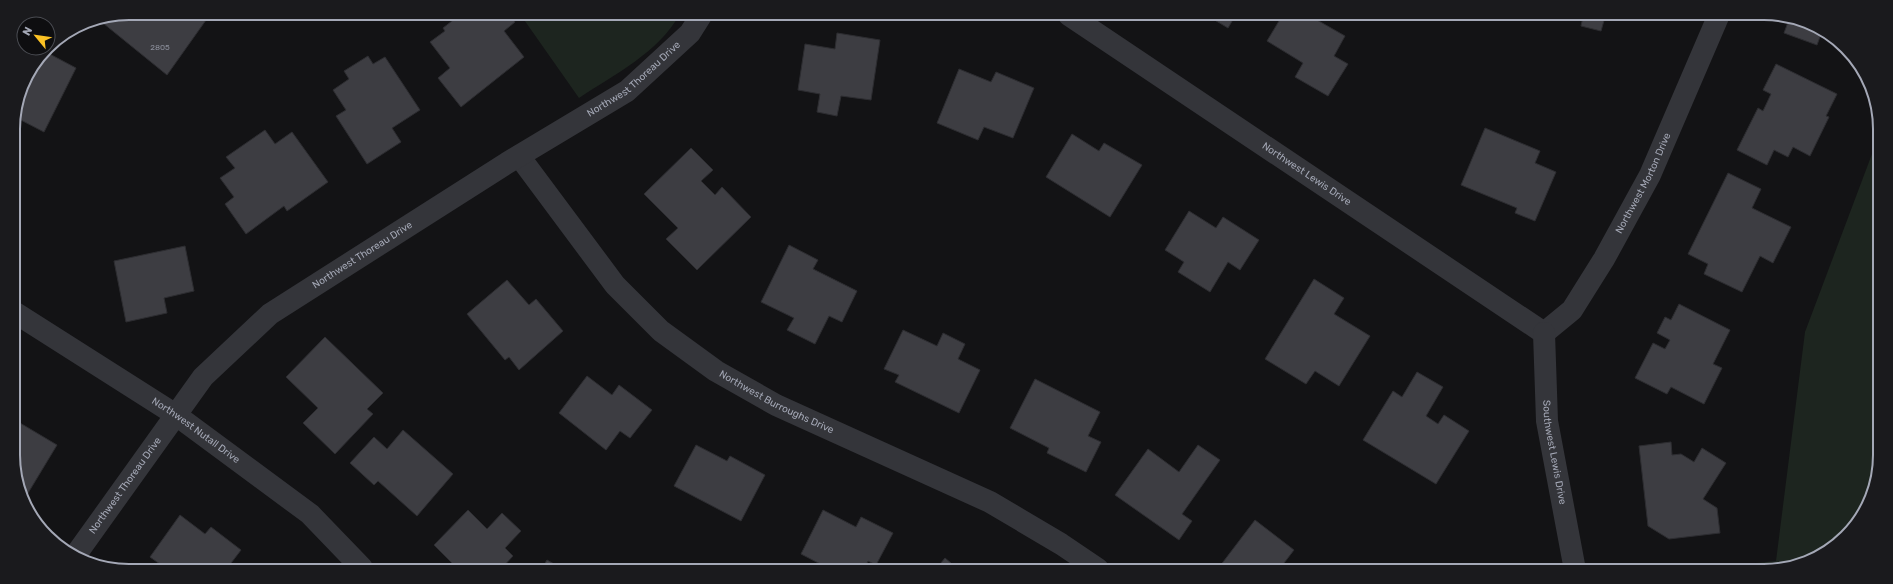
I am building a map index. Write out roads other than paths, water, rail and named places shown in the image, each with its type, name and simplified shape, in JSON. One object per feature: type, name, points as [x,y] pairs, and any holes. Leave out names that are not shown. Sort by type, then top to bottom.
[{"type":"street","name":"Northwest Thoreau Drive","points":[[78,551],[203,377],[270,314],[519,156],[627,91],[690,33],[698,20]]},
{"type":"street","name":"Northwest Lewis Drive","points":[[1076,20],[1544,333]]},
{"type":"street","name":"Northwest Morton Drive","points":[[1544,333],[1572,310],[1604,259],[1650,175],[1717,20]]},
{"type":"street","name":"Northwest Burroughs Drive","points":[[519,156],[615,285],[661,331],[716,371],[776,404],[990,502],[1061,544],[1091,564]]},
{"type":"street","name":"Northwest Nutall Drive","points":[[20,316],[176,415],[310,514],[358,564]]},
{"type":"street","name":"Southwest Lewis Drive","points":[[1544,333],[1547,421],[1574,564]]}]
